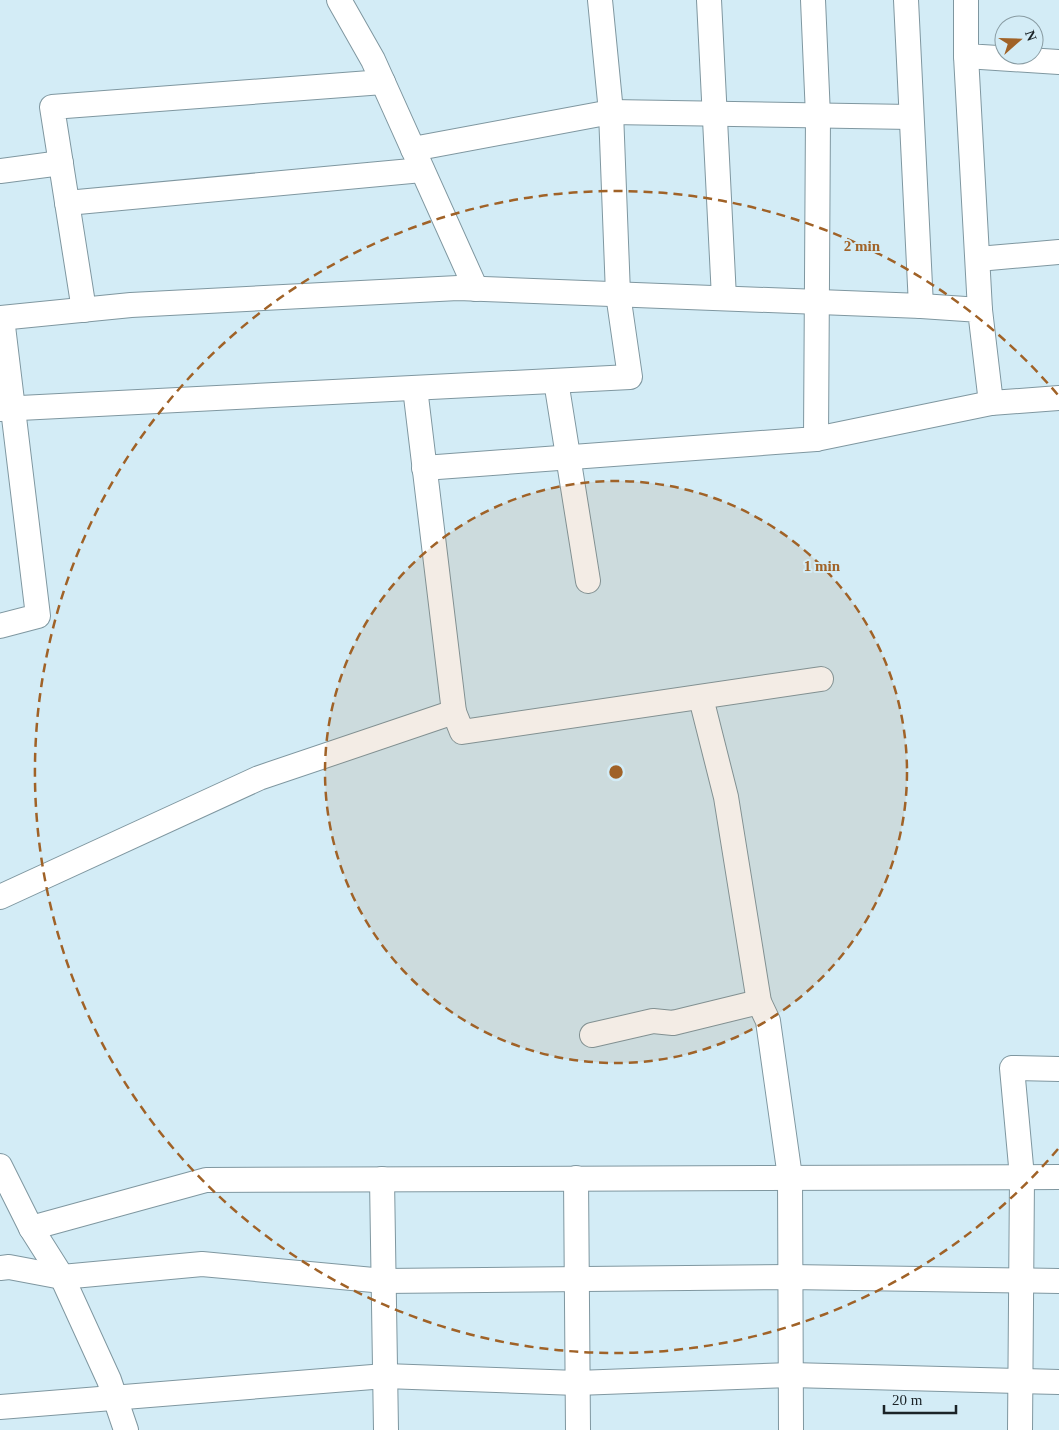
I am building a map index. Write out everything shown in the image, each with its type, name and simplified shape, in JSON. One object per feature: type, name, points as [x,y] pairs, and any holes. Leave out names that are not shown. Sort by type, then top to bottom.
[{"type":"street","points":[[339,0],[373,60],[476,289]]},
{"type":"street","points":[[6,408],[630,377],[618,294],[611,112],[600,0]]},
{"type":"street","points":[[710,0],[713,114],[724,298]]},
{"type":"street","points":[[813,0],[818,116],[816,439]]},
{"type":"street","points":[[906,0],[921,306]]},
{"type":"street","points":[[966,0],[966,56],[980,310],[991,403]]},
{"type":"street","points":[[966,56],[1059,62]]},
{"type":"street","points":[[84,310],[52,107],[383,82]]},
{"type":"street","points":[[67,203],[418,159],[611,112],[911,117]]},
{"type":"street","points":[[0,171],[61,163]]},
{"type":"street","points":[[978,259],[1059,252]]},
{"type":"street","points":[[0,626],[38,616],[6,408],[1,318],[84,310],[300,296],[476,289],[921,306],[980,310]]},
{"type":"street","points":[[556,381],[570,457],[588,581]]},
{"type":"street","points":[[415,388],[454,712],[462,732],[821,679]]},
{"type":"street","points":[[424,468],[816,439],[991,403],[1059,398]]},
{"type":"street","points":[[701,698],[726,797],[759,1002],[768,1021],[790,1178],[791,1430]]},
{"type":"street","points":[[0,897],[259,778],[454,712]]},
{"type":"street","points":[[592,1035],[653,1021],[673,1023],[759,1002]]},
{"type":"street","points":[[1020,1430],[1022,1177],[1012,1068],[1059,1069]]},
{"type":"street","points":[[0,1166],[5,1188],[62,1277],[115,1398],[126,1430]]},
{"type":"street","points":[[31,1228],[206,1180],[1059,1177]]},
{"type":"street","points":[[576,1178],[578,1430]]},
{"type":"street","points":[[382,1179],[386,1430]]},
{"type":"street","points":[[0,1268],[9,1267],[62,1277],[202,1264],[384,1281],[790,1277],[1021,1282],[1059,1281]]},
{"type":"street","points":[[0,1407],[385,1376],[577,1383],[791,1375],[1059,1382]]}]
